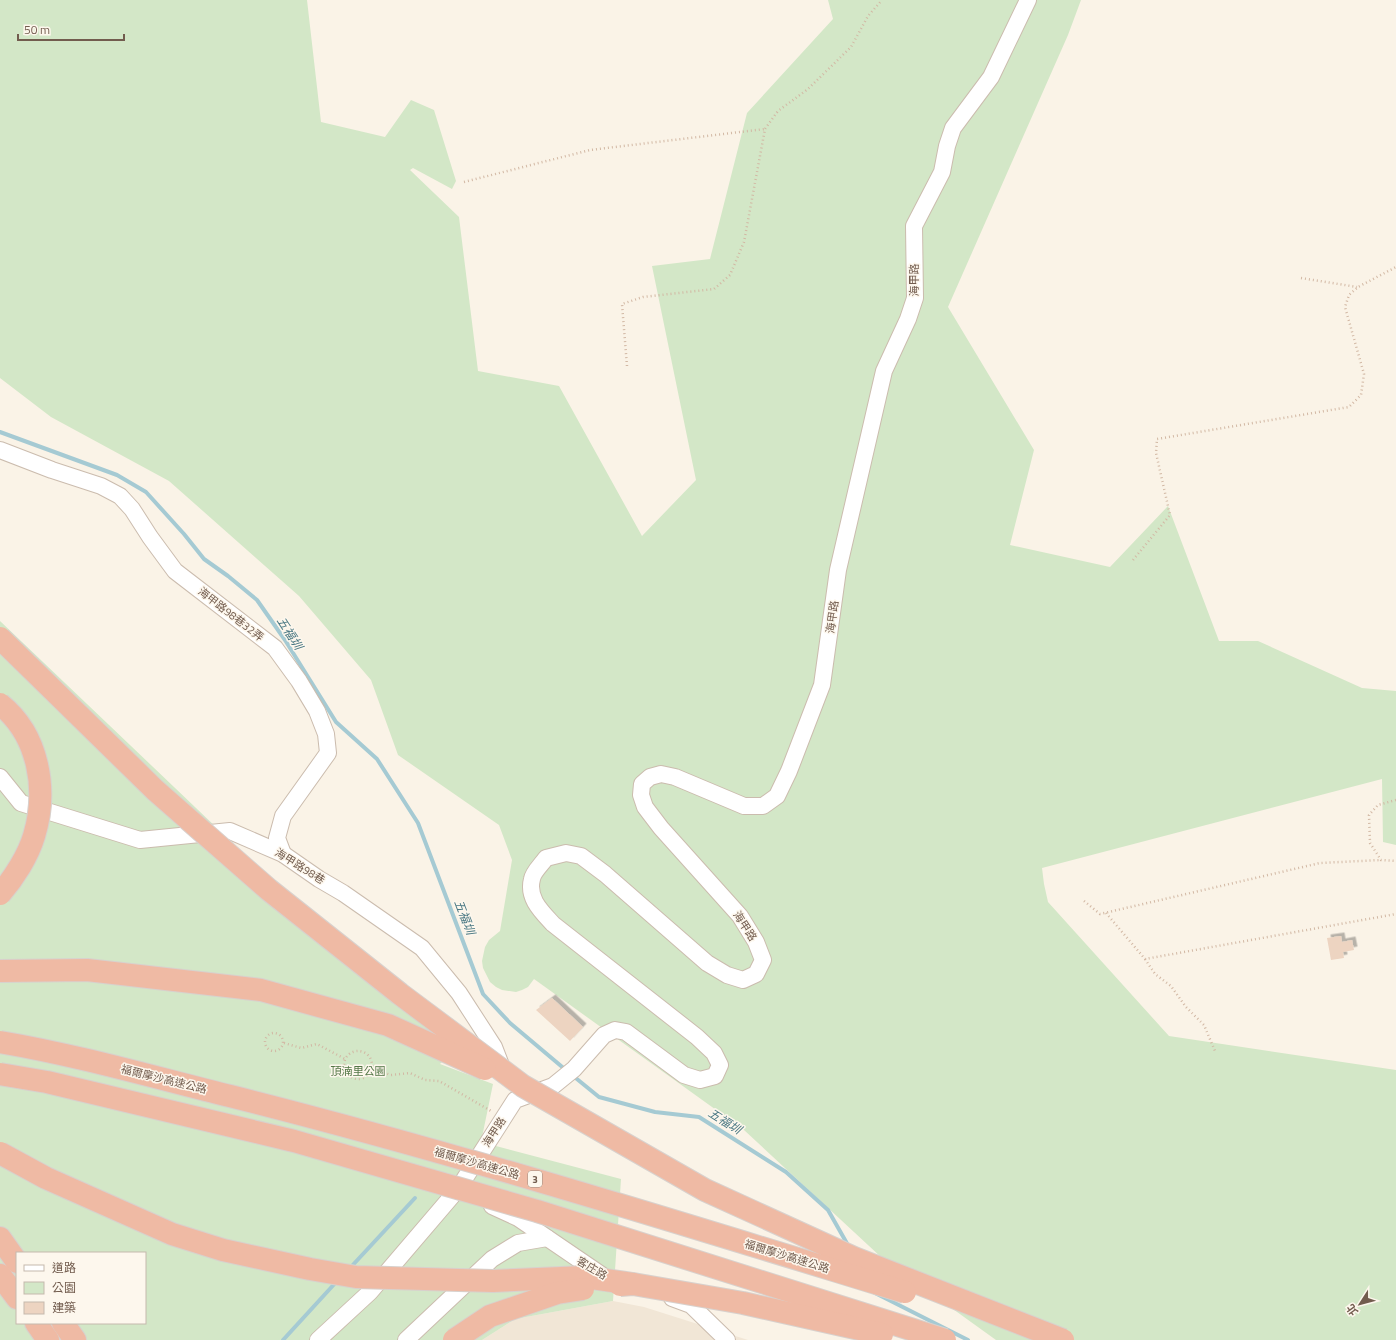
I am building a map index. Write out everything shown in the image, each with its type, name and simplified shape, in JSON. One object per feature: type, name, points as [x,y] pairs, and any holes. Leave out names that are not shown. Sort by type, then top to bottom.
[{"type":"highway","points":[[0,638],[155,790],[269,890],[400,994],[519,1093]]},
{"type":"highway","points":[[0,704],[16,720],[27,737],[35,755],[39,770],[40,787],[40,806],[34,836],[18,869],[0,894]]},
{"type":"highway","points":[[0,971],[86,970],[261,990],[388,1025],[705,1190],[854,1258],[1063,1340]]},
{"type":"highway","name":"福爾摩沙高速公路","points":[[0,1042],[44,1050],[300,1114],[529,1177],[1063,1340]]},
{"type":"highway","points":[[0,1074],[47,1082],[302,1143],[537,1211],[945,1340]]},
{"type":"highway","points":[[0,1153],[46,1178],[172,1234],[223,1250],[310,1269],[356,1277],[493,1281],[585,1277],[743,1303],[909,1340]]},
{"type":"highway","points":[[0,1238],[16,1261]]},
{"type":"highway","points":[[0,1275],[16,1297]]},
{"type":"highway","points":[[454,1340],[490,1316],[557,1293],[594,1287],[633,1284]]},
{"type":"highway","points":[[37,1324],[48,1340]]},
{"type":"highway","points":[[64,1324],[75,1340]]},
{"type":"street","name":"海甲路","points":[[318,1340],[370,1292],[458,1189],[519,1093],[553,1086],[574,1069],[604,1035],[615,1030],[626,1032],[684,1075],[700,1080],[715,1076],[720,1065],[714,1053],[697,1036],[553,924],[538,909],[531,896],[532,879],[546,858],[566,853],[581,856],[605,874],[707,963],[727,975],[743,980],[756,974],[763,960],[756,942],[740,916],[661,828],[645,807],[641,795],[642,784],[650,777],[661,774],[681,780],[744,806],[763,806],[777,796],[789,771],[822,685],[838,570],[884,371],[908,319],[915,298],[914,226],[942,172],[947,146],[953,128],[991,77],[1028,0]]},
{"type":"street","name":"海甲路98巷32弄","points":[[0,450],[52,470],[101,486],[120,496],[132,509],[175,571],[275,648],[295,676],[317,711],[326,734],[328,753],[282,816],[277,838],[283,854]]},
{"type":"street","name":"海甲路98巷","points":[[0,777],[22,803],[140,840],[230,831],[283,854],[343,893],[422,948],[459,993],[494,1047],[519,1093]]},
{"type":"street","name":"客庄路","points":[[458,1189],[518,1218],[604,1277],[691,1305],[727,1340]]},
{"type":"street","points":[[406,1340],[492,1259],[518,1243],[547,1238]]},
{"type":"path","points":[[628,366],[622,304],[643,297],[714,289],[730,275],[744,242],[765,129],[778,111],[808,89],[850,47],[868,16],[882,0]]},
{"type":"path","points":[[464,182],[590,150],[765,129]]},
{"type":"path","points":[[1133,560],[1170,515],[1156,453],[1157,439],[1349,407],[1360,395],[1364,374],[1345,307],[1349,295],[1358,287],[1396,267]]},
{"type":"path","points":[[1301,278],[1358,287]]},
{"type":"path","points":[[1380,860],[1370,843],[1369,815],[1378,805],[1396,800]]},
{"type":"path","points":[[1084,901],[1100,914],[1320,863],[1380,860],[1396,861]]},
{"type":"path","points":[[1106,912],[1145,958],[1155,974],[1171,986],[1186,1007],[1204,1025],[1215,1051]]},
{"type":"path","points":[[1145,958],[1396,914]]},
{"type":"path","points":[[277,1033],[282,1037],[284,1043],[281,1049],[276,1052],[269,1050],[265,1045],[266,1038],[270,1034],[277,1033]]},
{"type":"path","points":[[284,1043],[301,1048],[318,1044],[345,1059]]},
{"type":"path","points":[[362,1051],[370,1057],[373,1066],[372,1069],[369,1075],[360,1080],[350,1077],[344,1069],[345,1059],[352,1052],[362,1051]]},
{"type":"path","points":[[372,1069],[391,1075],[410,1073],[425,1080],[439,1081],[503,1118]]},
{"type":"shaded area","points":[[613,1301],[644,1307],[748,1340],[482,1340],[515,1319]]},
{"type":"green space","points":[[0,0],[307,0],[321,122],[385,137],[411,100],[434,110],[456,181],[452,189],[413,168],[410,170],[459,217],[478,371],[559,386],[642,536],[696,480],[652,266],[710,259],[747,113],[833,19],[828,0],[1081,0],[1068,35],[948,307],[1034,450],[1010,545],[1110,567],[1168,506],[1219,641],[1258,641],[1362,688],[1396,691],[1396,845],[1383,842],[1382,779],[1042,868],[1048,902],[1169,1036],[1396,1070],[1396,1340],[996,1340],[882,1258],[744,1130],[534,979],[528,987],[516,992],[502,990],[490,982],[483,968],[482,961],[485,947],[489,940],[500,931],[512,860],[499,825],[398,755],[371,680],[299,596],[169,481],[51,417],[0,378]]},
{"type":"green space","name":"頂湳里公園","points":[[0,621],[304,911],[470,1034],[440,1064],[493,1084],[481,1142],[621,1179],[613,1301],[515,1319],[482,1340],[0,1340]]},
{"type":"building","points":[[1341,936],[1342,942],[1352,940],[1354,950],[1343,952],[1344,958],[1331,960],[1327,938]]},
{"type":"building","points":[[552,998],[583,1027],[570,1041],[536,1010]]},
{"type":"waterway","name":"五福圳","points":[[0,432],[117,475],[146,492],[184,534],[204,559],[228,576],[257,600],[285,640],[336,722],[377,759],[418,823],[483,994],[510,1023],[567,1071]]},
{"type":"waterway","name":"五福圳","points":[[572,1075],[599,1097],[655,1112],[699,1117],[786,1172],[828,1210],[849,1247]]},
{"type":"waterway","points":[[350,1268],[415,1198]]},
{"type":"waterway","points":[[283,1340],[338,1280]]},
{"type":"waterway","name":"五福圳","points":[[875,1293],[968,1340]]}]
